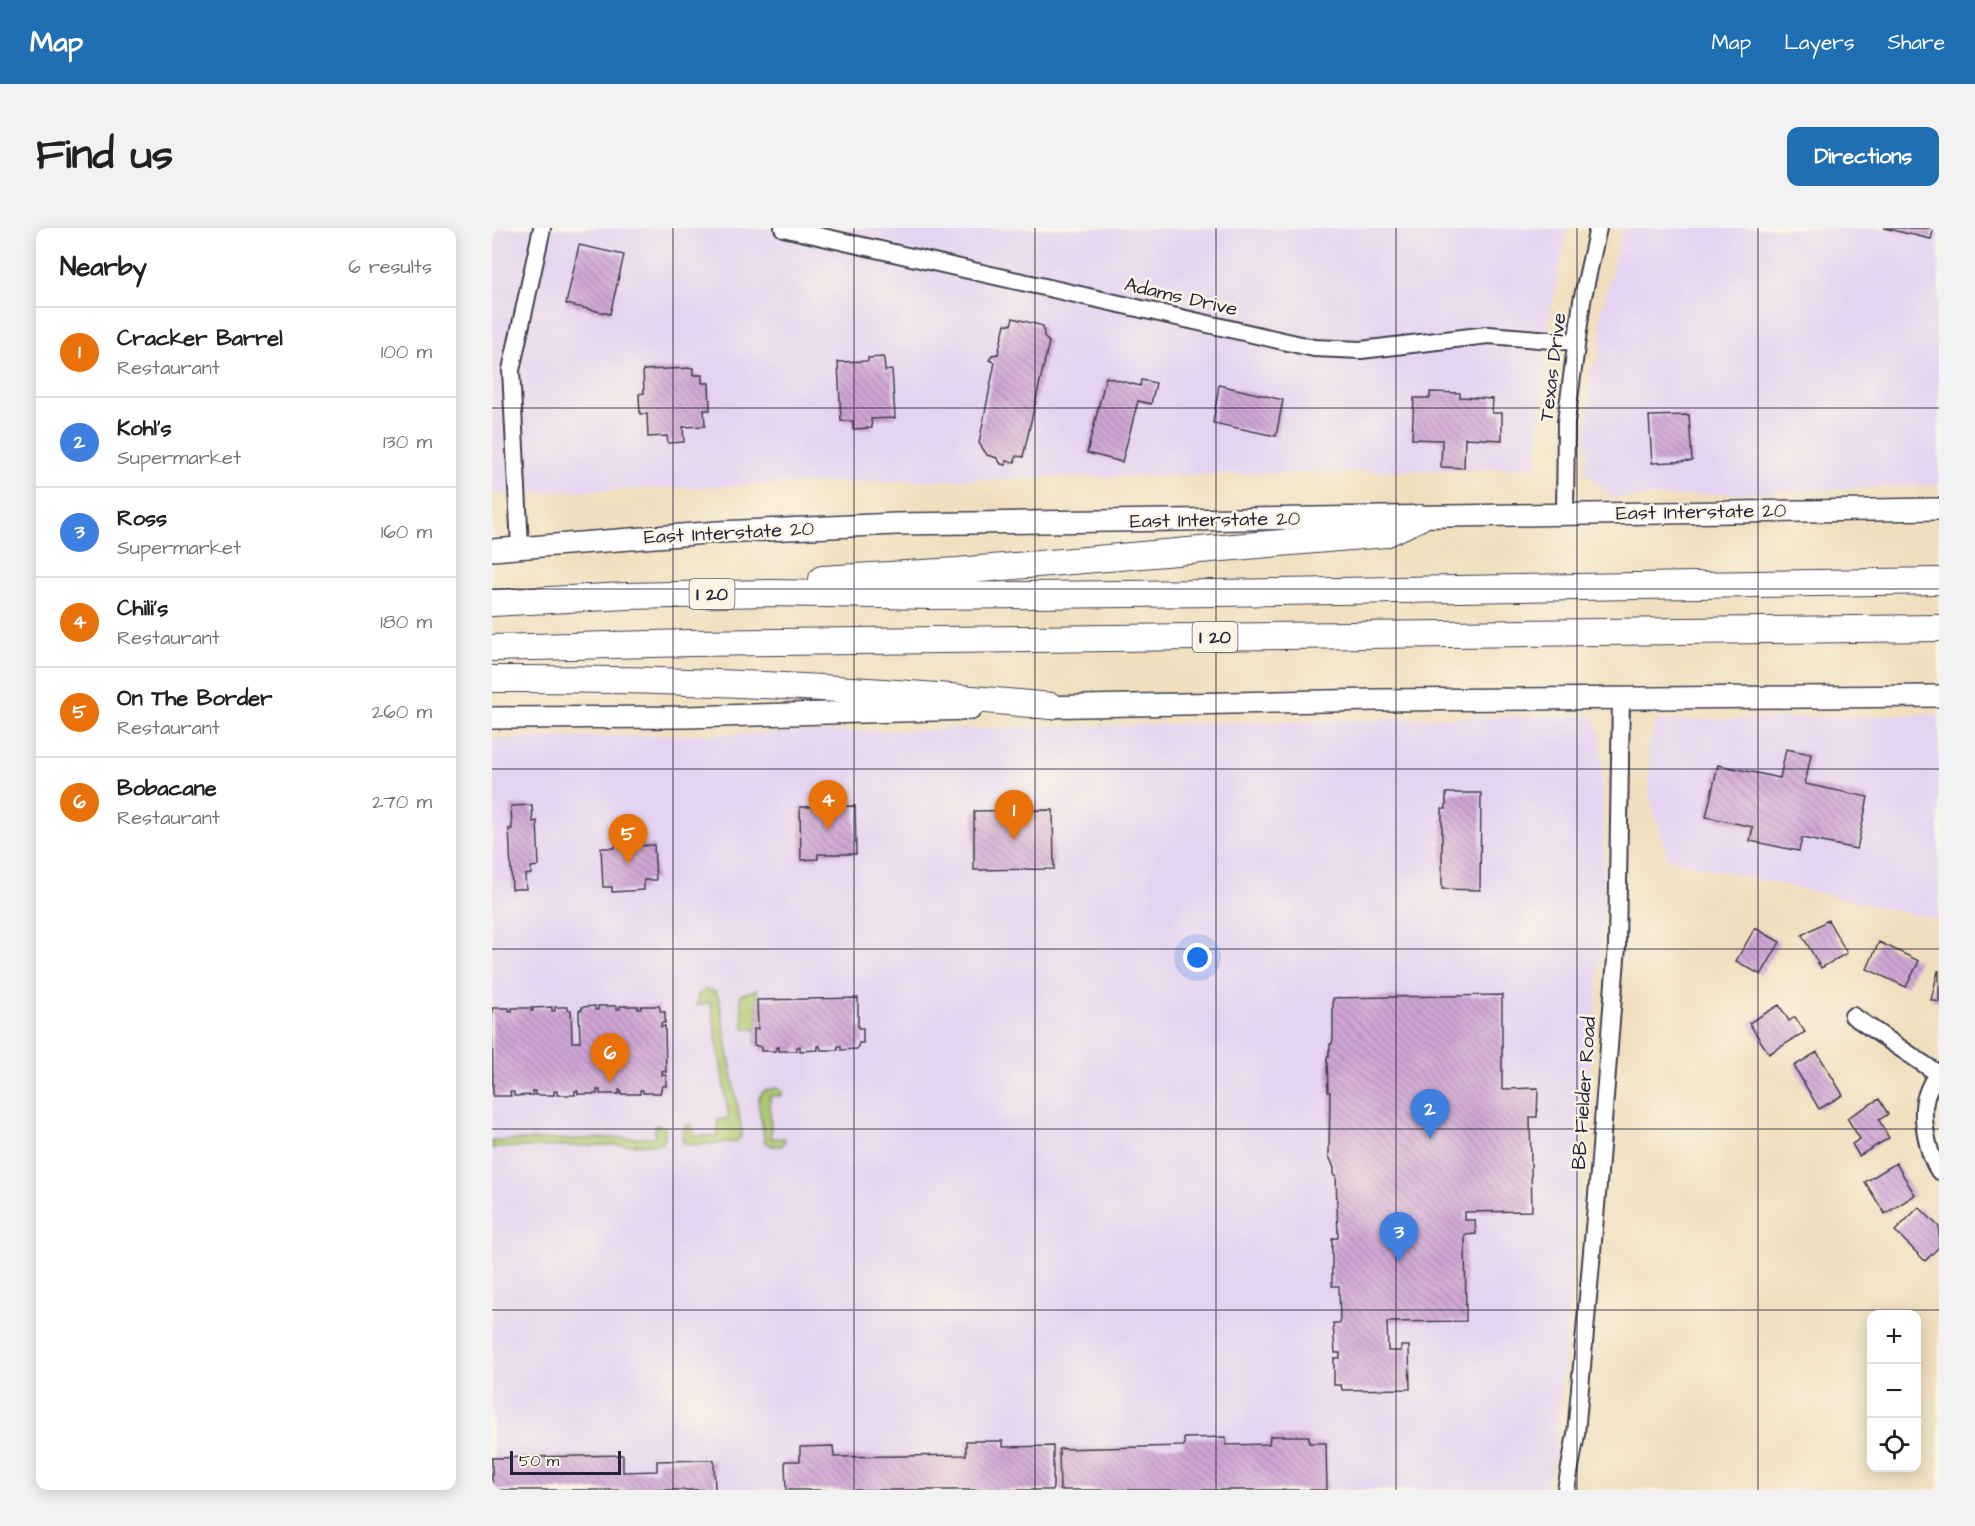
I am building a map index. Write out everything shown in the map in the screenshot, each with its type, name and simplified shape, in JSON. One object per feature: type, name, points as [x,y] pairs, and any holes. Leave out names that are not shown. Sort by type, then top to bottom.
[{"type":"highway","points":[[771,593],[811,579],[957,571],[1385,534],[1419,518]]},
{"type":"highway","name":"I 20","points":[[492,603],[626,596],[771,593],[932,596],[1939,581]]},
{"type":"highway","name":"I 20","points":[[492,648],[691,643],[1939,628]]},
{"type":"highway","points":[[492,679],[708,683],[923,694],[1051,706]]},
{"type":"main road","name":"East Interstate 20","points":[[492,550],[719,532],[896,524],[1419,518],[1565,513],[1939,508]]},
{"type":"main road","points":[[492,718],[686,717],[1051,706],[1939,696]]},
{"type":"street","points":[[520,547],[511,370],[542,228]]},
{"type":"street","name":"Adams Drive","points":[[783,228],[1314,348],[1361,350],[1488,335],[1576,342]]},
{"type":"street","name":"Texas Drive","points":[[1565,513],[1566,423],[1576,342],[1598,228]]},
{"type":"street","name":"BB Fielder Road","points":[[1566,1490],[1576,1434],[1617,946],[1621,698]]},
{"type":"street","points":[[1853,1016],[1938,1072],[1925,1098],[1925,1132],[1933,1162],[1939,1171]]},
{"type":"shaded area","points":[[492,228],[1568,228],[1549,318],[1535,468],[847,482],[492,494]]},
{"type":"shaded area","points":[[1622,228],[1939,228],[1939,485],[1612,498],[1585,472],[1588,449],[1585,447],[1592,367],[1599,359],[1603,333],[1599,323]]},
{"type":"shaded area","points":[[1939,714],[1939,920],[1668,859],[1650,797],[1648,743],[1657,721]]},
{"type":"shaded area","points":[[1592,716],[1601,735],[1603,929],[1555,1455],[1545,1490],[492,1490],[492,739]]},
{"type":"green space","points":[[706,989],[716,992],[719,999],[742,1132],[740,1138],[735,1142],[689,1145],[684,1143],[682,1138],[685,1126],[692,1124],[694,1136],[718,1136],[718,1120],[729,1118],[711,1003],[697,1005],[698,995]]},
{"type":"green space","points":[[757,989],[758,1029],[744,1029],[740,995]]},
{"type":"green space","points":[[778,1088],[782,1091],[782,1096],[770,1096],[771,1138],[785,1138],[781,1146],[772,1146],[765,1142],[758,1101],[765,1091]]},
{"type":"green space","points":[[655,1125],[665,1127],[665,1139],[660,1144],[492,1148],[492,1141],[655,1137]]},
{"type":"building","points":[[1884,228],[1934,228],[1931,239]]},
{"type":"building","points":[[579,245],[624,255],[610,314],[566,304]]},
{"type":"building","points":[[1013,318],[1043,326],[1044,337],[1049,342],[1023,457],[1016,456],[1015,462],[1006,461],[1006,465],[1001,464],[997,458],[987,455],[979,443],[995,362],[989,360],[992,355],[998,354],[1005,324],[1011,325]]},
{"type":"building","points":[[884,357],[885,371],[892,370],[895,418],[871,419],[872,428],[853,429],[853,421],[841,421],[838,362],[868,361],[868,358]]},
{"type":"building","points":[[693,368],[693,375],[702,375],[702,383],[709,383],[710,410],[704,410],[705,426],[683,427],[684,442],[668,443],[667,436],[648,437],[647,414],[640,414],[639,394],[644,393],[643,370]]},
{"type":"building","points":[[1106,377],[1140,386],[1141,380],[1156,383],[1151,404],[1138,401],[1122,462],[1087,453]]},
{"type":"building","points":[[1219,385],[1283,400],[1276,436],[1213,423]]},
{"type":"building","points":[[1430,392],[1460,393],[1460,397],[1493,399],[1492,413],[1502,413],[1502,440],[1465,438],[1464,468],[1441,467],[1442,440],[1412,439],[1414,398],[1430,398]]},
{"type":"building","points":[[1689,415],[1692,461],[1652,463],[1649,416]]},
{"type":"building","points":[[1786,749],[1811,754],[1805,784],[1868,797],[1857,849],[1802,838],[1799,851],[1750,841],[1753,827],[1706,817],[1718,765],[1780,778]]},
{"type":"building","points":[[1446,793],[1481,793],[1480,890],[1442,889],[1442,809],[1446,809]]},
{"type":"building","points":[[532,805],[533,822],[537,821],[539,866],[531,867],[531,874],[525,875],[526,889],[512,889],[509,829],[512,829],[511,806]]},
{"type":"building","points":[[855,806],[856,854],[818,854],[818,859],[801,860],[800,807]]},
{"type":"building","points":[[1053,810],[1054,869],[974,870],[974,811]]},
{"type":"building","points":[[623,840],[633,846],[654,845],[656,880],[644,880],[644,890],[612,892],[612,887],[603,887],[601,848],[614,848],[618,842]]},
{"type":"building","points":[[1828,920],[1847,953],[1821,968],[1802,935]]},
{"type":"building","points":[[1755,928],[1780,942],[1761,975],[1736,961]]},
{"type":"building","points":[[1879,942],[1919,961],[1906,987],[1867,969]]},
{"type":"building","points":[[1939,971],[1939,1002],[1931,1000]]},
{"type":"building","points":[[1502,995],[1502,1089],[1538,1088],[1537,1117],[1530,1117],[1532,1211],[1465,1212],[1465,1220],[1475,1220],[1476,1234],[1465,1235],[1466,1321],[1387,1322],[1388,1351],[1401,1351],[1401,1346],[1409,1346],[1410,1389],[1342,1390],[1341,1385],[1334,1385],[1334,1358],[1340,1358],[1340,1353],[1335,1353],[1333,1323],[1340,1323],[1339,1286],[1332,1286],[1332,1238],[1338,1238],[1336,1175],[1334,1175],[1329,1156],[1330,1092],[1328,1092],[1327,1057],[1329,1057],[1333,1038],[1333,998]]},
{"type":"building","points":[[858,998],[858,1028],[863,1028],[863,1043],[859,1043],[857,1049],[841,1050],[841,1046],[838,1046],[838,1050],[821,1050],[818,1046],[818,1050],[800,1051],[800,1046],[797,1047],[797,1051],[779,1051],[777,1047],[776,1051],[761,1051],[761,1047],[754,1045],[754,1029],[758,1029],[757,1000]]},
{"type":"building","points":[[1779,1005],[1789,1021],[1795,1017],[1805,1032],[1769,1054],[1749,1023]]},
{"type":"building","points":[[595,1006],[595,1010],[598,1010],[598,1006],[617,1006],[617,1009],[620,1009],[620,1006],[638,1006],[638,1009],[641,1009],[641,1006],[659,1006],[661,1012],[665,1012],[665,1023],[661,1023],[661,1027],[665,1026],[666,1072],[662,1071],[662,1075],[666,1075],[666,1086],[662,1086],[660,1093],[643,1093],[643,1090],[640,1090],[640,1094],[621,1094],[619,1090],[619,1094],[600,1094],[600,1090],[597,1090],[597,1094],[578,1094],[578,1091],[575,1091],[575,1095],[557,1095],[557,1091],[554,1091],[554,1095],[535,1095],[535,1091],[532,1091],[533,1095],[514,1096],[514,1092],[510,1092],[511,1096],[493,1096],[492,1008],[509,1008],[509,1011],[512,1011],[512,1008],[531,1008],[533,1011],[533,1008],[552,1007],[552,1011],[555,1011],[555,1007],[568,1007],[568,1010],[571,1010],[572,1042],[580,1042],[579,1010],[582,1010],[582,1007]]},
{"type":"building","points":[[1817,1052],[1843,1095],[1819,1109],[1794,1066]]},
{"type":"building","points":[[1879,1099],[1888,1114],[1879,1120],[1889,1138],[1859,1156],[1852,1144],[1860,1139],[1847,1118]]},
{"type":"building","points":[[1896,1163],[1915,1195],[1885,1214],[1865,1182]]},
{"type":"building","points":[[1919,1207],[1939,1227],[1939,1247],[1925,1261],[1895,1231]]},
{"type":"building","points":[[1270,1436],[1309,1436],[1309,1443],[1326,1443],[1327,1490],[1060,1490],[1059,1449],[1184,1446],[1184,1438],[1226,1437],[1226,1445],[1269,1444]]},
{"type":"building","points":[[966,1441],[1003,1441],[1003,1447],[1053,1446],[1053,1490],[786,1490],[785,1461],[800,1461],[800,1447],[833,1446],[834,1457],[966,1455]]},
{"type":"building","points":[[623,1455],[623,1472],[657,1471],[657,1461],[714,1460],[715,1490],[492,1490],[492,1458]]},
{"type":"place","name":"Chili's","points":[[828,830]]},
{"type":"place","name":"Cracker Barrel","points":[[1014,840]]},
{"type":"place","name":"On The Border","points":[[628,864]]},
{"type":"place","name":"Bobacane","points":[[610,1083]]},
{"type":"place","name":"Kohl's","points":[[1430,1139]]},
{"type":"place","name":"Ross","points":[[1399,1262]]}]
